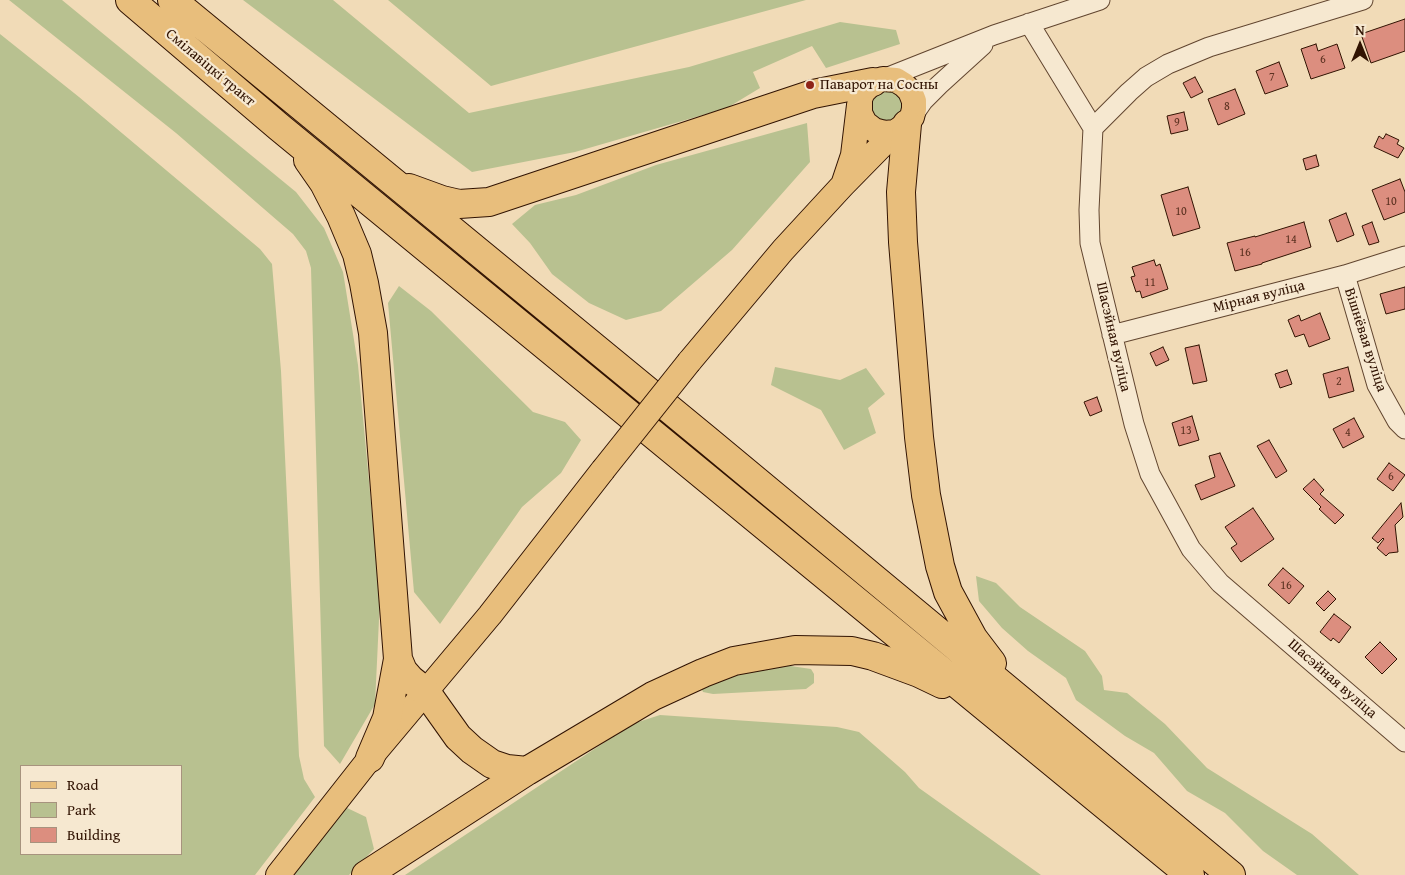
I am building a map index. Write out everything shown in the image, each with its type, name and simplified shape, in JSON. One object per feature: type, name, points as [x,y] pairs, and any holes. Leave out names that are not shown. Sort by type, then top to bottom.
[{"type":"highway","name":"Смілавіцкі тракт","points":[[130,0],[291,136]]},
{"type":"highway","name":"Смілавіцкі тракт","points":[[172,0],[1024,703]]},
{"type":"highway","points":[[391,182],[459,204],[489,202],[813,94],[872,89]]},
{"type":"highway","points":[[905,124],[902,192],[903,242],[919,437],[926,496],[940,566],[948,592],[973,638],[1024,703],[1231,875]]},
{"type":"highway","points":[[291,136],[324,183],[341,216],[356,254],[367,297],[377,374],[398,659],[392,702],[370,758]]},
{"type":"highway","points":[[291,136],[1190,875]]},
{"type":"highway","points":[[366,875],[527,771],[653,696],[734,661],[795,650],[827,649],[852,651],[873,656],[918,673],[977,701]]},
{"type":"highway","points":[[398,659],[403,671],[410,680],[426,692],[458,737],[482,758],[507,769],[527,771]]},
{"type":"main road","points":[[278,875],[370,758],[490,615],[689,362],[783,250],[842,186],[905,124],[914,101],[910,91],[904,84],[896,80],[872,89],[860,113],[866,123],[874,130],[885,133],[905,124]]},
{"type":"main road","points":[[842,186],[872,89]]},
{"type":"street","points":[[872,89],[994,35],[1100,0]]},
{"type":"street","points":[[1029,23],[1093,128],[1129,92],[1168,64],[1209,47],[1363,0]]},
{"type":"street","points":[[905,124],[939,84],[994,35]]},
{"type":"street","name":"Шасэйная вуліца","points":[[1093,128],[1089,210],[1090,243],[1134,424],[1150,474],[1191,549],[1220,583],[1405,742]]},
{"type":"street","name":"Мірная вуліца","points":[[1112,335],[1345,275],[1405,256]]},
{"type":"street","name":"Вішнёвая вуліца","points":[[1345,275],[1376,385],[1397,421],[1405,429]]},
{"type":"green space","points":[[9,0],[62,0],[296,192],[324,228],[343,272],[358,365],[380,598],[375,704],[340,764],[324,746],[311,268],[306,251],[293,234],[176,133]]},
{"type":"green space","points":[[243,0],[333,0],[469,113],[689,67],[840,22],[896,30],[900,44],[826,68],[812,46],[753,72],[760,88],[727,108],[575,152],[472,172]]},
{"type":"green space","points":[[388,0],[806,0],[491,86]]},
{"type":"green space","points":[[0,34],[79,97],[260,249],[272,264],[281,371],[299,756],[304,779],[315,797],[255,875],[0,875]]},
{"type":"green space","points":[[877,89],[901,92],[906,111],[887,125],[869,113],[870,98]]},
{"type":"green space","points":[[807,123],[810,162],[732,250],[661,311],[626,320],[589,303],[552,274],[530,243],[512,224],[535,205],[576,195],[656,165]]},
{"type":"green space","points":[[399,286],[431,311],[533,412],[565,422],[581,440],[561,473],[522,507],[440,624],[414,592],[388,303]]},
{"type":"green space","points":[[775,367],[840,380],[866,368],[885,394],[868,408],[876,433],[844,450],[821,410],[771,385]]},
{"type":"green space","points":[[976,576],[996,583],[1020,607],[1085,651],[1102,676],[1104,690],[1127,693],[1165,724],[1207,768],[1312,834],[1359,875],[1297,875],[1263,851],[1225,813],[1187,791],[1154,753],[1125,736],[1076,700],[1066,678],[1028,651],[1002,628],[979,601]]},
{"type":"green space","points":[[784,665],[811,669],[814,674],[814,683],[806,689],[713,694],[703,692],[701,688],[704,685],[756,669]]},
{"type":"green space","points":[[660,715],[837,727],[859,732],[905,772],[919,788],[1041,875],[405,875],[632,724]]},
{"type":"green space","points":[[343,806],[366,817],[374,849],[349,875],[290,875]]},
{"type":"building","points":[[1405,19],[1405,51],[1371,63],[1361,34]]},
{"type":"building","points":[[1316,44],[1318,51],[1337,44],[1345,68],[1311,79],[1301,49]]},
{"type":"building","points":[[1279,62],[1288,86],[1265,94],[1256,71]]},
{"type":"building","points":[[1195,77],[1203,92],[1191,98],[1183,83]]},
{"type":"building","points":[[1235,89],[1245,114],[1218,125],[1208,99]]},
{"type":"building","points":[[1184,112],[1188,130],[1171,134],[1167,116]]},
{"type":"building","points":[[1386,134],[1399,140],[1397,144],[1404,148],[1398,158],[1374,147],[1379,136],[1383,139]]},
{"type":"building","points":[[1316,155],[1319,166],[1306,170],[1303,159]]},
{"type":"building","points":[[1400,179],[1405,192],[1405,212],[1384,220],[1372,190]]},
{"type":"building","points":[[1188,187],[1200,228],[1173,236],[1161,195]]},
{"type":"building","points":[[1346,213],[1354,235],[1337,242],[1329,220]]},
{"type":"building","points":[[1304,222],[1311,247],[1235,271],[1227,243],[1255,237]]},
{"type":"building","points":[[1372,222],[1379,242],[1369,245],[1362,226]]},
{"type":"building","points":[[1154,260],[1156,266],[1160,264],[1168,289],[1142,298],[1140,291],[1136,292],[1131,277],[1135,276],[1132,267]]},
{"type":"building","points":[[1405,287],[1405,309],[1386,314],[1380,294]]},
{"type":"building","points":[[1320,313],[1330,339],[1309,347],[1304,334],[1295,337],[1288,320],[1299,315],[1301,321]]},
{"type":"building","points":[[1199,345],[1207,381],[1193,384],[1185,348]]},
{"type":"building","points":[[1163,347],[1169,360],[1156,366],[1150,353]]},
{"type":"building","points":[[1348,367],[1354,391],[1329,398],[1323,374]]},
{"type":"building","points":[[1287,370],[1292,384],[1280,388],[1275,374]]},
{"type":"building","points":[[1097,397],[1102,411],[1090,416],[1084,402]]},
{"type":"building","points":[[1192,416],[1199,440],[1179,446],[1172,423]]},
{"type":"building","points":[[1354,418],[1364,437],[1343,448],[1333,429]]},
{"type":"building","points":[[1269,440],[1287,471],[1276,478],[1257,446]]},
{"type":"building","points":[[1220,453],[1235,486],[1201,500],[1195,485],[1215,477],[1209,456]]},
{"type":"building","points":[[1389,463],[1405,475],[1393,491],[1377,479]]},
{"type":"building","points":[[1314,479],[1324,490],[1320,494],[1344,515],[1335,524],[1319,509],[1321,507],[1303,489]]},
{"type":"building","points":[[1401,503],[1403,517],[1395,525],[1398,552],[1389,553],[1386,556],[1377,548],[1384,539],[1378,543],[1372,538]]},
{"type":"building","points":[[1253,508],[1274,539],[1241,562],[1231,548],[1237,544],[1225,527]]},
{"type":"building","points":[[1283,568],[1304,586],[1289,604],[1268,585]]},
{"type":"building","points":[[1328,591],[1336,599],[1324,611],[1316,603]]},
{"type":"building","points":[[1334,614],[1351,627],[1339,643],[1333,638],[1331,641],[1320,632]]},
{"type":"building","points":[[1380,642],[1397,659],[1382,674],[1365,657]]},
{"type":"place","name":"Паварот на Сосны","points":[[810,85]]}]
